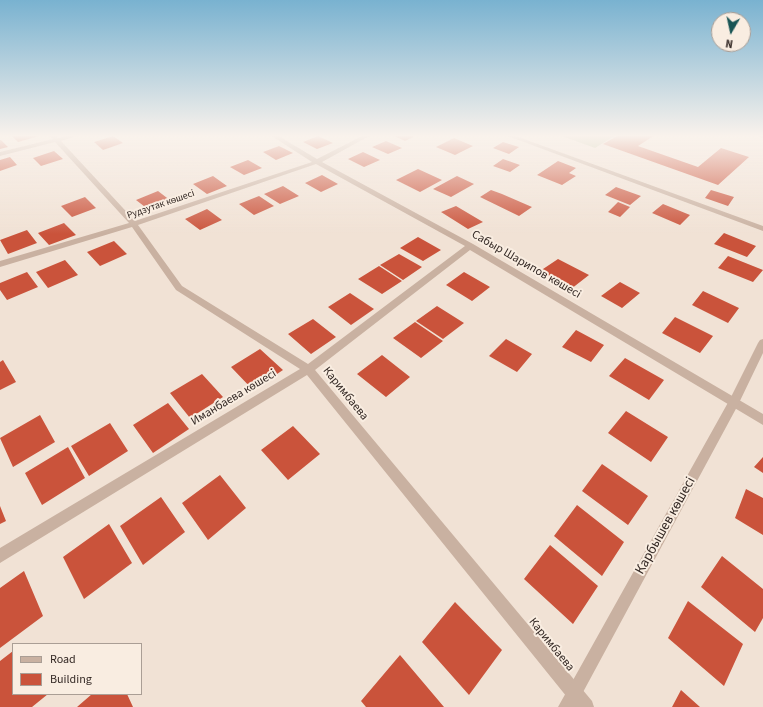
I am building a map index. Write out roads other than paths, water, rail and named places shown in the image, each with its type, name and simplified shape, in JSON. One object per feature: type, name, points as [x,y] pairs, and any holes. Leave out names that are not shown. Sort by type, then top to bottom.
[{"type":"street","name":"Каримбаева","points":[[82,168],[134,224],[180,288],[308,369],[586,707]]},
{"type":"street","name":"Рудзутак көшесі","points":[[0,264],[134,224],[299,168]]},
{"type":"street","name":"Сабыр Шарипов көшесі","points":[[328,168],[470,246],[763,420]]},
{"type":"street","points":[[598,168],[763,229]]},
{"type":"street","name":"Иманбаева көшесі","points":[[0,556],[308,369],[470,246]]},
{"type":"street","name":"Карбышев көшесі","points":[[566,707],[734,402],[763,343]]}]
